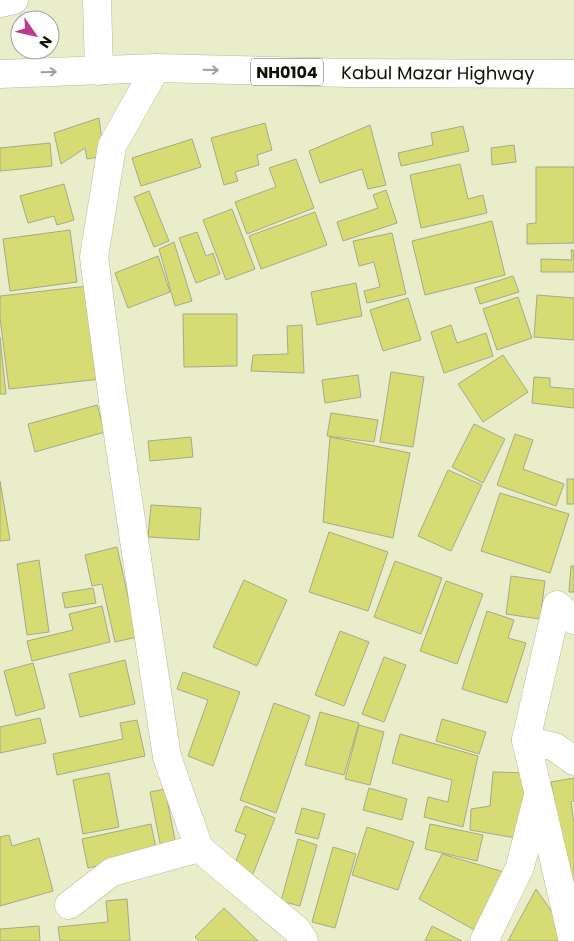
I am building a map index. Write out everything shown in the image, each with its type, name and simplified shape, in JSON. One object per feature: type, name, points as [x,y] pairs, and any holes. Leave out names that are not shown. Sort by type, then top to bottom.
[{"type":"main road","points":[[0,3],[14,0]]},
{"type":"main road","points":[[97,0],[99,71]]},
{"type":"main road","points":[[156,68],[112,146],[94,257],[113,401],[167,758],[199,848],[297,930],[304,941]]},
{"type":"main road","name":"Kabul Mazar Highway","points":[[0,74],[156,68],[349,73],[574,74]]},
{"type":"main road","points":[[573,941],[526,740],[556,605],[574,620]]},
{"type":"main road","points":[[526,740],[555,747],[574,761]]},
{"type":"main road","points":[[484,941],[520,867],[538,796]]},
{"type":"main road","points":[[69,905],[112,872],[199,848]]},
{"type":"building","points":[[99,118],[104,156],[87,159],[85,148],[61,164],[54,133]]},
{"type":"building","points":[[265,123],[272,150],[257,155],[259,165],[235,172],[238,181],[224,185],[211,138]]},
{"type":"building","points":[[370,125],[386,185],[368,189],[362,169],[320,183],[309,151]]},
{"type":"building","points":[[463,126],[469,151],[401,166],[398,153],[433,145],[431,133]]},
{"type":"building","points":[[192,139],[201,167],[141,186],[132,158]]},
{"type":"building","points":[[50,143],[52,166],[0,171],[0,148]]},
{"type":"building","points":[[514,145],[516,162],[492,165],[491,148]]},
{"type":"building","points":[[296,159],[314,208],[247,234],[235,202],[276,187],[269,168]]},
{"type":"building","points":[[460,164],[468,199],[483,195],[487,213],[421,228],[410,175]]},
{"type":"building","points":[[536,167],[574,167],[574,243],[527,244],[527,224],[536,223]]},
{"type":"building","points":[[64,184],[74,220],[57,225],[54,216],[28,223],[20,196]]},
{"type":"building","points":[[386,190],[397,223],[343,241],[337,222],[378,208],[373,195]]},
{"type":"building","points":[[149,191],[169,241],[154,247],[134,197]]},
{"type":"building","points":[[232,209],[255,269],[226,280],[203,220]]},
{"type":"building","points":[[315,212],[327,245],[261,269],[249,236]]},
{"type":"building","points":[[492,221],[505,275],[425,295],[412,241]]},
{"type":"building","points":[[70,230],[77,282],[10,291],[3,239]]},
{"type":"building","points":[[197,232],[206,256],[213,253],[220,274],[196,283],[179,238]]},
{"type":"building","points":[[392,233],[406,294],[367,303],[364,291],[380,287],[374,262],[359,266],[353,241]]},
{"type":"building","points":[[174,242],[192,301],[175,306],[159,249]]},
{"type":"building","points":[[571,250],[574,250],[574,272],[541,272],[541,259],[572,260]]},
{"type":"building","points":[[158,256],[170,292],[128,308],[115,273]]},
{"type":"building","points":[[513,276],[519,292],[480,304],[475,288]]},
{"type":"building","points":[[356,283],[362,316],[317,325],[311,292]]},
{"type":"building","points":[[88,286],[101,379],[9,389],[0,318],[0,296]]},
{"type":"building","points":[[537,295],[574,298],[574,340],[534,337]]},
{"type":"building","points":[[518,297],[532,338],[497,350],[483,309]]},
{"type":"building","points":[[408,298],[421,340],[383,351],[370,310]]},
{"type":"building","points":[[183,314],[237,314],[237,366],[184,367]]},
{"type":"building","points":[[302,325],[304,373],[251,371],[253,355],[288,354],[287,326]]},
{"type":"building","points":[[451,325],[457,343],[486,333],[493,356],[444,373],[431,332]]},
{"type":"building","points":[[0,337],[6,394],[0,394]]},
{"type":"building","points":[[503,355],[528,392],[483,422],[458,384]]},
{"type":"building","points":[[391,372],[424,377],[413,447],[380,442]]},
{"type":"building","points":[[358,375],[361,397],[325,403],[322,380]]},
{"type":"building","points":[[534,377],[550,378],[550,387],[574,389],[574,408],[532,403]]},
{"type":"building","points":[[97,405],[105,432],[35,452],[28,424]]},
{"type":"building","points":[[331,413],[378,420],[374,442],[327,436]]},
{"type":"building","points":[[474,424],[505,439],[483,483],[452,467]]},
{"type":"building","points":[[515,434],[533,440],[523,469],[564,484],[556,506],[497,485]]},
{"type":"building","points":[[191,437],[193,457],[150,461],[148,441]]},
{"type":"building","points":[[330,437],[410,453],[393,538],[323,522]]},
{"type":"building","points":[[448,470],[482,485],[451,551],[418,536]]},
{"type":"building","points":[[567,479],[574,479],[574,504],[567,504]]},
{"type":"building","points":[[0,481],[10,540],[0,541]]},
{"type":"building","points":[[500,493],[569,514],[550,573],[481,551]]},
{"type":"building","points":[[151,505],[201,508],[199,540],[148,537]]},
{"type":"building","points":[[329,532],[388,552],[368,611],[309,592]]},
{"type":"building","points":[[117,547],[137,637],[115,642],[102,584],[92,586],[85,555]]},
{"type":"building","points":[[39,560],[49,632],[27,635],[17,564]]},
{"type":"building","points":[[395,561],[442,578],[421,634],[374,617]]},
{"type":"building","points":[[571,566],[574,566],[574,592],[569,592]]},
{"type":"building","points":[[511,576],[545,581],[540,619],[506,614]]},
{"type":"building","points":[[244,580],[287,600],[257,666],[213,647]]},
{"type":"building","points":[[446,581],[483,594],[457,664],[420,651]]},
{"type":"building","points":[[93,588],[96,603],[65,608],[62,593]]},
{"type":"building","points":[[102,606],[110,642],[32,661],[27,641],[73,630],[69,614]]},
{"type":"building","points":[[487,611],[514,620],[508,638],[526,643],[507,703],[462,689]]},
{"type":"building","points":[[340,631],[369,642],[344,706],[315,695]]},
{"type":"building","points":[[384,657],[406,665],[384,722],[362,714]]},
{"type":"building","points":[[125,660],[135,704],[80,717],[69,674]]},
{"type":"building","points":[[33,663],[45,708],[16,716],[4,671]]},
{"type":"building","points":[[183,672],[240,692],[213,766],[188,756],[208,700],[177,689]]},
{"type":"building","points":[[274,703],[310,716],[276,813],[240,800]]},
{"type":"building","points":[[320,712],[359,723],[344,775],[305,765]]},
{"type":"building","points":[[40,718],[46,743],[0,753],[0,727]]},
{"type":"building","points":[[442,719],[486,732],[479,754],[436,741]]},
{"type":"building","points":[[137,720],[145,756],[57,775],[53,754],[123,739],[120,723]]},
{"type":"building","points":[[359,725],[384,732],[370,785],[345,779]]},
{"type":"building","points":[[400,734],[478,756],[463,827],[424,817],[428,797],[448,802],[452,780],[392,763]]},
{"type":"building","points":[[493,772],[530,773],[522,839],[470,830],[471,809],[490,806]]},
{"type":"building","points":[[109,773],[119,827],[83,834],[73,780]]},
{"type":"building","points":[[574,778],[574,801],[571,802],[574,823],[574,890],[569,891],[551,782]]},
{"type":"building","points":[[369,788],[407,799],[402,820],[363,810]]},
{"type":"building","points":[[165,789],[177,850],[162,853],[150,792]]},
{"type":"building","points":[[245,806],[275,818],[251,879],[232,871],[246,835],[235,831]]},
{"type":"building","points":[[302,808],[325,814],[318,839],[295,833]]},
{"type":"building","points":[[151,824],[157,853],[88,868],[82,839]]},
{"type":"building","points":[[430,824],[483,835],[477,861],[425,849]]},
{"type":"building","points":[[367,827],[414,842],[398,890],[352,875]]},
{"type":"building","points":[[9,835],[12,846],[39,838],[53,891],[0,906],[0,837]]},
{"type":"building","points":[[298,839],[317,845],[300,906],[281,901]]},
{"type":"building","points":[[333,847],[356,854],[335,928],[312,922]]},
{"type":"building","points":[[442,854],[504,872],[478,932],[419,899]]},
{"type":"building","points":[[536,889],[557,919],[563,941],[508,941]]},
{"type":"building","points":[[127,899],[130,941],[60,941],[58,927],[108,922],[106,901]]},
{"type":"building","points":[[224,908],[258,941],[199,941],[195,937]]},
{"type":"building","points":[[39,926],[40,941],[0,941],[0,929]]},
{"type":"building","points":[[432,926],[462,941],[425,941]]}]
